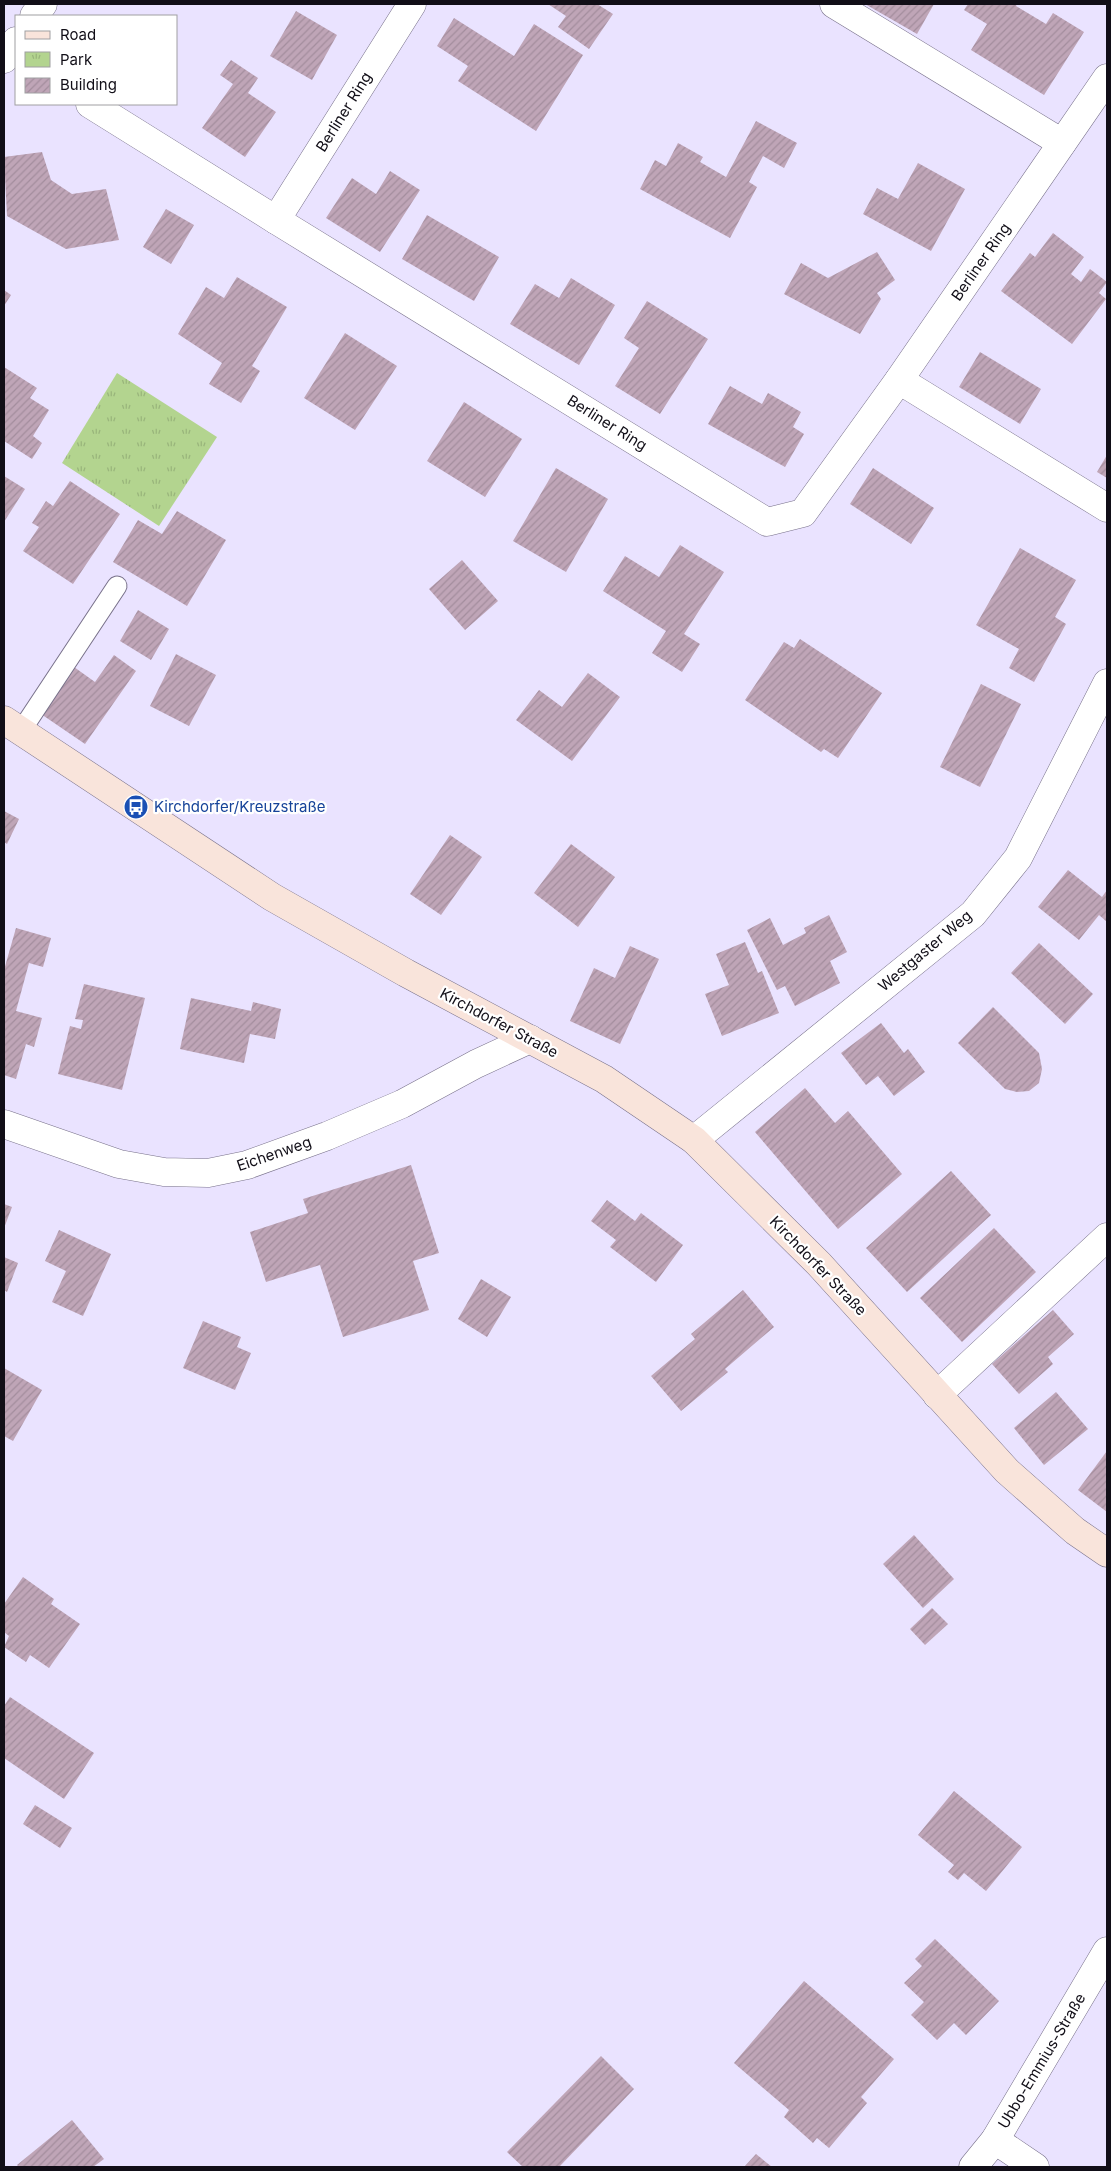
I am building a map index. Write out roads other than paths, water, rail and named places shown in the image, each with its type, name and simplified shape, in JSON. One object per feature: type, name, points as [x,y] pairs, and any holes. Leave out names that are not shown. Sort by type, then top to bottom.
[{"type":"street","points":[[35,15],[43,4]]},
{"type":"street","name":"Berliner Ring","points":[[276,220],[412,4]]},
{"type":"street","points":[[834,4],[1062,143]]},
{"type":"street","name":"Berliner Ring","points":[[92,105],[767,522],[803,513],[899,380],[1107,78]]},
{"type":"street","points":[[899,380],[1107,508]]},
{"type":"street","name":"Westgaster Weg","points":[[694,1140],[973,914],[1018,858],[1107,683]]},
{"type":"street","name":"Kirchdorfer Straße","points":[[12,726],[272,897],[406,973],[604,1079],[694,1140],[818,1264],[1007,1471],[1075,1531],[1107,1553]]},
{"type":"street","name":"Eichenweg","points":[[4,1124],[119,1164],[164,1172],[208,1173],[247,1166],[335,1132],[402,1104],[476,1064],[530,1039]]},
{"type":"street","points":[[938,1395],[1107,1237]]},
{"type":"street","name":"Ubbo-Emmius-Straße","points":[[973,2167],[995,2140],[1107,1951]]},
{"type":"street","points":[[995,2140],[1035,2167]]},
{"type":"lane","points":[[12,726],[117,586]]},
{"type":"place","name":"Kirchdorfer/Kreuzstraße","points":[[136,807]]}]
